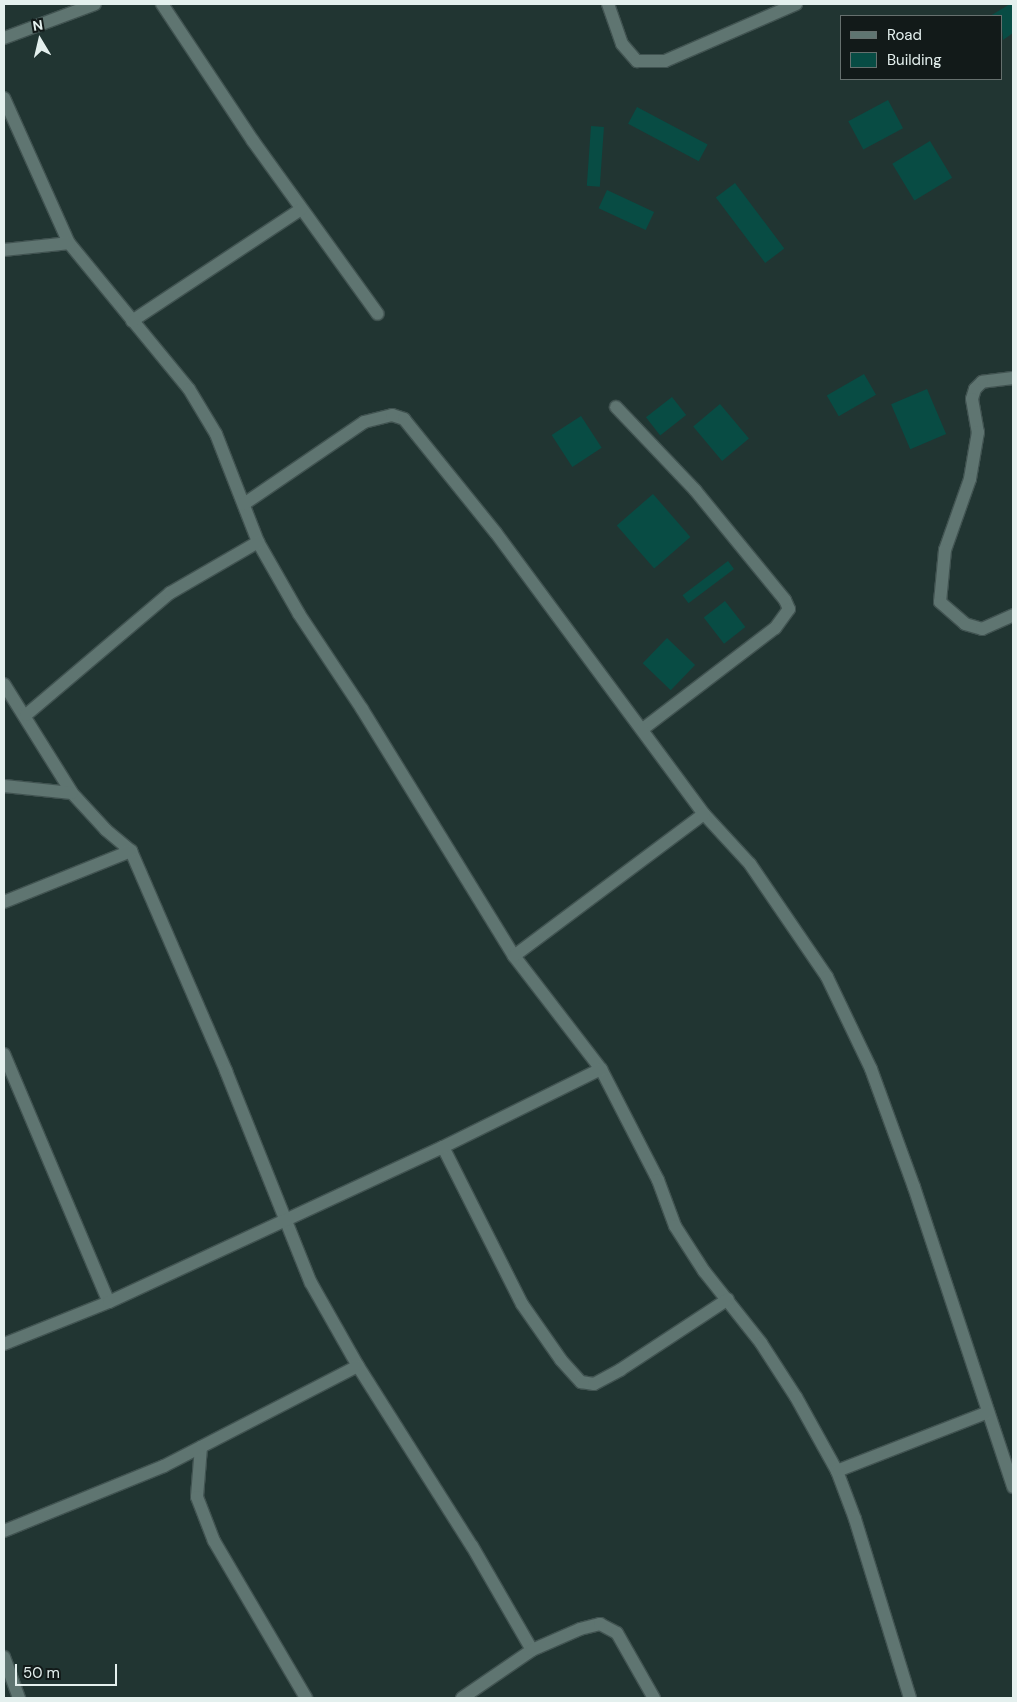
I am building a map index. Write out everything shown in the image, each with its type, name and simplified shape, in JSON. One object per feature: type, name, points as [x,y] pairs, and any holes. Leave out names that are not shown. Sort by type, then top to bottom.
[{"type":"street","points":[[4,38],[95,4]]},
{"type":"street","points":[[162,4],[301,209],[378,314]]},
{"type":"street","points":[[608,4],[622,44],[638,61],[665,61],[796,4]]},
{"type":"street","points":[[4,98],[69,243],[189,389],[216,434],[258,542],[299,614],[362,709],[514,956],[601,1070],[658,1180],[675,1226],[704,1271],[728,1299],[796,1397],[837,1471],[855,1519],[910,1698]]},
{"type":"street","points":[[132,321],[301,209]]},
{"type":"street","points":[[4,250],[69,243]]},
{"type":"street","points":[[1013,378],[982,382],[975,389],[972,399],[978,424],[970,479],[955,518],[940,580],[940,602],[965,624],[982,629],[1013,615]]},
{"type":"street","points":[[616,407],[695,490],[785,600],[789,609],[775,628],[643,729]]},
{"type":"street","points":[[244,504],[364,422],[392,415],[404,419],[496,533],[643,729],[704,814],[750,864],[827,977],[871,1069],[958,1311],[1013,1487]]},
{"type":"street","points":[[26,715],[170,592],[258,542]]},
{"type":"street","points":[[4,684],[26,715],[72,793],[106,830],[131,851],[311,1283],[358,1366],[472,1546],[532,1650]]},
{"type":"street","points":[[4,786],[72,793]]},
{"type":"street","points":[[514,956],[704,814]]},
{"type":"street","points":[[4,902],[131,851]]},
{"type":"street","points":[[4,1054],[109,1302]]},
{"type":"street","points":[[4,1344],[109,1302],[443,1147],[601,1070]]},
{"type":"street","points":[[443,1147],[522,1304],[561,1360],[581,1382],[594,1384],[620,1370],[728,1299]]},
{"type":"street","points":[[4,1531],[164,1466],[358,1366]]},
{"type":"street","points":[[837,1471],[988,1412]]},
{"type":"street","points":[[201,1447],[197,1497],[214,1541],[306,1698]]},
{"type":"street","points":[[462,1698],[532,1650],[580,1629],[600,1624],[617,1633],[654,1698]]},
{"type":"street","points":[[4,1657],[19,1698]]},
{"type":"building","points":[[1013,4],[1013,33],[1003,40],[1002,15],[992,15]]},
{"type":"building","points":[[888,100],[903,128],[863,149],[848,121]]},
{"type":"building","points":[[637,107],[708,145],[699,161],[628,124]]},
{"type":"building","points":[[591,126],[604,127],[600,187],[587,186]]},
{"type":"building","points":[[930,141],[952,178],[914,201],[892,164]]},
{"type":"building","points":[[735,183],[784,248],[765,263],[716,197]]},
{"type":"building","points":[[607,190],[654,212],[646,230],[599,208]]},
{"type":"building","points":[[864,374],[876,395],[839,416],[827,396]]},
{"type":"building","points":[[927,389],[946,434],[910,449],[891,404]]},
{"type":"building","points":[[672,397],[686,415],[660,435],[646,417]]},
{"type":"building","points":[[720,404],[749,438],[722,461],[693,426]]},
{"type":"building","points":[[581,416],[602,448],[572,467],[552,435]]},
{"type":"building","points":[[653,494],[690,537],[654,569],[617,525]]},
{"type":"building","points":[[728,561],[734,569],[688,603],[682,595]]},
{"type":"building","points":[[725,601],[745,627],[724,644],[704,618]]},
{"type":"building","points":[[667,638],[695,665],[671,690],[643,663]]}]
